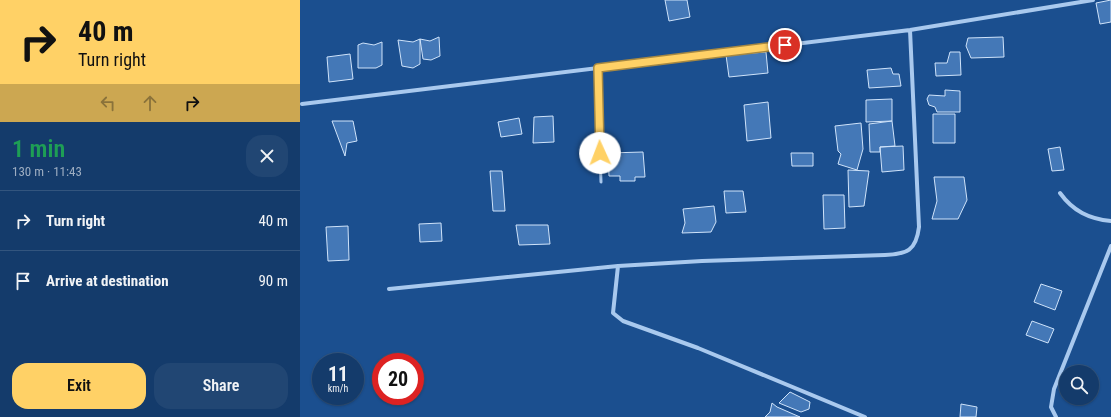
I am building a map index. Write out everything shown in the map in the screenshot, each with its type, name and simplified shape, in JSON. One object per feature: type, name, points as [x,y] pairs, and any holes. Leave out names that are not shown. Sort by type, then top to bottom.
[{"type":"street","points":[[302,104],[910,30],[1093,0]]},
{"type":"street","points":[[389,289],[618,266],[702,260],[885,255],[900,254],[910,250],[918,237],[919,227],[910,30]]},
{"type":"street","points":[[1060,193],[1068,204],[1076,210],[1099,220],[1111,221]]},
{"type":"street","points":[[1056,417],[1051,407],[1054,389],[1111,246]]},
{"type":"street","points":[[618,266],[613,313],[622,321],[698,348],[865,417]]},
{"type":"lane","points":[[598,68],[601,182]]},
{"type":"building","points":[[665,0],[687,0],[690,17],[669,21]]},
{"type":"building","points":[[1111,0],[1111,22],[1100,24],[1096,3]]},
{"type":"building","points":[[439,37],[440,56],[431,60],[423,59],[420,39],[430,41]]},
{"type":"building","points":[[1003,37],[1004,57],[971,58],[966,46],[968,38]]},
{"type":"building","points":[[420,39],[420,64],[413,68],[402,66],[398,40],[413,42]]},
{"type":"building","points":[[382,42],[382,65],[376,68],[358,68],[358,45],[363,43],[374,45]]},
{"type":"building","points":[[766,52],[768,73],[729,77],[726,55]]},
{"type":"building","points":[[950,52],[960,52],[961,75],[936,76],[935,63],[947,63]]},
{"type":"building","points":[[350,54],[353,79],[329,82],[327,57]]},
{"type":"building","points":[[891,68],[893,74],[899,74],[901,86],[869,88],[867,70]]},
{"type":"building","points":[[945,90],[960,91],[960,112],[937,112],[935,107],[929,105],[927,99],[929,95],[945,96]]},
{"type":"building","points":[[892,99],[892,121],[866,122],[866,100]]},
{"type":"building","points":[[768,102],[771,138],[747,141],[744,105]]},
{"type":"building","points":[[933,114],[955,114],[955,143],[933,143]]},
{"type":"building","points":[[553,116],[554,142],[533,143],[534,117]]},
{"type":"building","points":[[519,118],[522,134],[501,137],[498,122]]},
{"type":"building","points":[[332,121],[353,121],[357,141],[347,143],[345,156]]},
{"type":"building","points":[[892,121],[895,146],[880,147],[880,152],[870,152],[869,124]]},
{"type":"building","points":[[861,123],[863,149],[857,170],[838,164],[841,154],[838,151],[835,126]]},
{"type":"building","points":[[903,146],[904,170],[882,172],[880,147]]},
{"type":"building","points":[[1060,147],[1064,170],[1052,171],[1048,149]]},
{"type":"building","points":[[643,152],[645,177],[635,177],[635,181],[620,181],[620,176],[609,176],[608,153]]},
{"type":"building","points":[[791,153],[813,153],[813,166],[792,166]]},
{"type":"building","points":[[848,170],[869,171],[864,206],[849,207]]},
{"type":"building","points":[[490,171],[502,171],[505,211],[493,211]]},
{"type":"building","points":[[934,177],[964,177],[967,200],[958,219],[932,219],[937,201]]},
{"type":"building","points":[[724,191],[743,191],[746,212],[726,213]]},
{"type":"building","points":[[823,195],[844,195],[845,228],[824,229]]},
{"type":"building","points":[[714,206],[716,222],[711,232],[682,233],[685,223],[683,209]]},
{"type":"building","points":[[441,223],[442,241],[420,242],[419,224]]},
{"type":"building","points":[[516,225],[548,225],[550,244],[519,245]]},
{"type":"building","points":[[348,226],[349,260],[328,261],[326,227]]},
{"type":"building","points":[[1041,284],[1062,291],[1055,310],[1034,302]]},
{"type":"building","points":[[1032,321],[1054,329],[1048,343],[1026,335]]},
{"type":"building","points":[[790,392],[810,402],[809,409],[801,412],[779,403]]},
{"type":"building","points":[[772,403],[777,407],[800,417],[765,417],[770,412]]},
{"type":"building","points":[[961,404],[977,407],[976,417],[960,417]]},
{"type":"route","points":[[600,153],[598,68],[785,45]]}]
